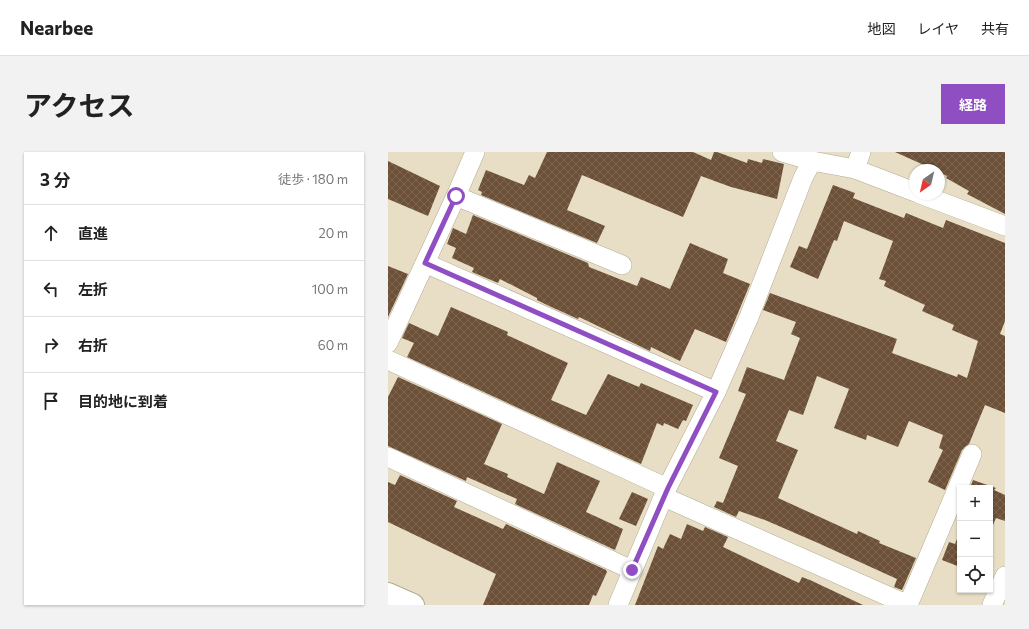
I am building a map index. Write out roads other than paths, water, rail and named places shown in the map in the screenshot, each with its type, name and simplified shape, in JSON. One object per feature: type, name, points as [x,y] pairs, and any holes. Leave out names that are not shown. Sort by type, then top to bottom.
[{"type":"street","points":[[388,343],[475,152]]},
{"type":"street","points":[[782,152],[812,161],[858,161],[909,189]]},
{"type":"street","points":[[618,605],[666,492],[716,392],[749,317],[803,178],[812,161]]},
{"type":"street","points":[[456,196],[622,265]]},
{"type":"street","points":[[936,200],[1005,226]]},
{"type":"street","points":[[425,263],[716,392]]},
{"type":"street","points":[[388,360],[908,605],[972,454]]},
{"type":"street","points":[[388,457],[632,570]]},
{"type":"street","points":[[992,605],[1005,576]]},
{"type":"street","points":[[388,594],[413,605]]}]
